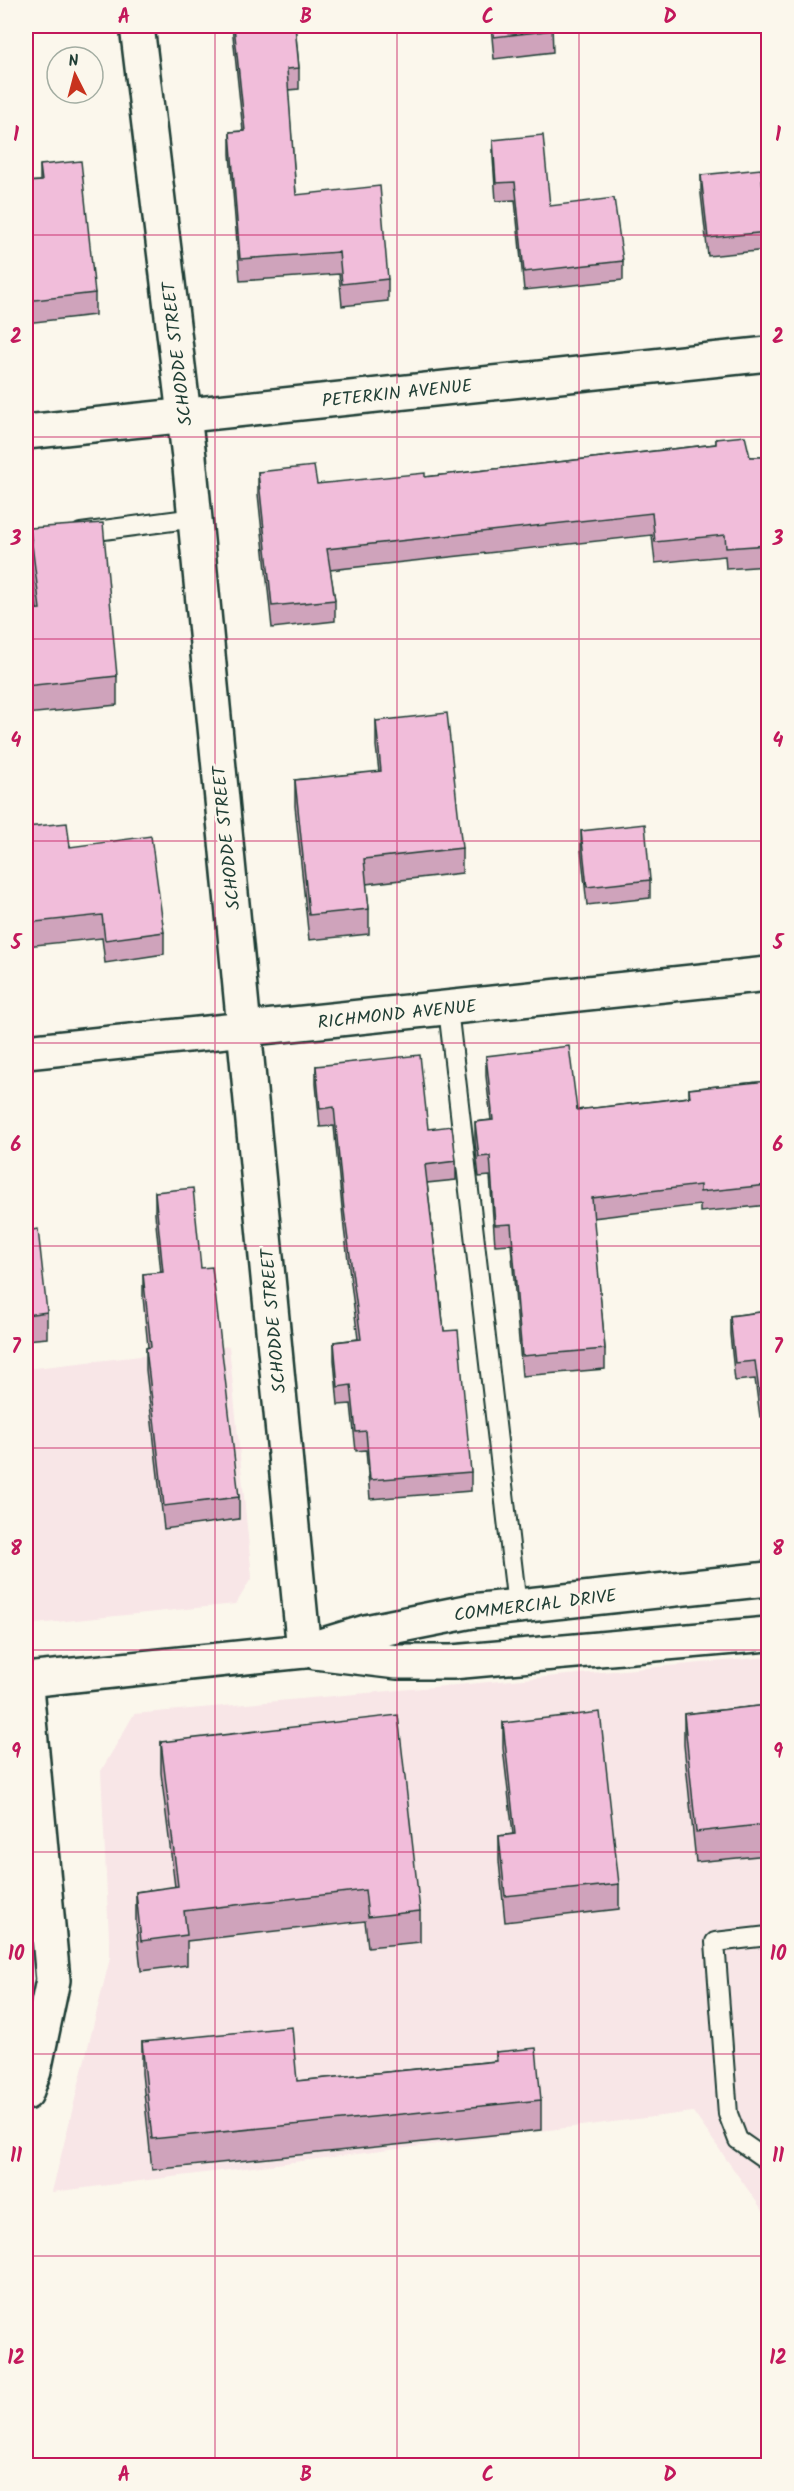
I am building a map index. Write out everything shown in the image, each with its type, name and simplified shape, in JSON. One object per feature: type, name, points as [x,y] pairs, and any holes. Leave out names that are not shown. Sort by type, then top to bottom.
[{"type":"street","name":"SCHODDE STREET","points":[[137,26],[195,518],[304,1651]]},
{"type":"street","name":"PETERKIN AVENUE","points":[[26,432],[768,354]]},
{"type":"street","name":"RICHMOND AVENUE","points":[[26,1052],[768,974]]},
{"type":"street","name":"COMMERCIAL DRIVE","points":[[26,1680],[304,1651],[366,1632],[517,1606],[768,1579]]},
{"type":"street","name":"COMMERCIAL DRIVE","points":[[304,1651],[397,1662],[452,1662],[768,1634]]},
{"type":"street","points":[[26,1687],[53,1980],[34,2071],[26,2093]]},
{"type":"lane","points":[[59,535],[195,518]]},
{"type":"lane","points":[[448,1009],[517,1606]]},
{"type":"lane","points":[[768,1936],[715,1942],[728,2114],[738,2139],[768,2162]]},
{"type":"shaded area","points":[[229,1346],[252,1577],[236,1604],[26,1625],[26,1369]]},
{"type":"shaded area","points":[[768,1657],[768,2218],[693,2112],[52,2192],[110,1958],[101,1771],[134,1714]]},
{"type":"building","points":[[234,26],[295,26],[299,68],[287,69],[296,195],[380,186],[388,279],[342,284],[339,252],[240,259],[230,132],[245,131]]},
{"type":"building","points":[[493,26],[552,26],[553,30],[494,37]]},
{"type":"building","points":[[543,135],[550,206],[614,198],[623,261],[524,272],[515,182],[496,183],[493,140]]},
{"type":"building","points":[[81,161],[95,293],[26,301],[26,182],[42,181],[40,165]]},
{"type":"building","points":[[761,169],[767,232],[708,238],[701,175]]},
{"type":"building","points":[[745,436],[750,457],[768,457],[768,545],[726,548],[725,535],[655,542],[652,513],[327,549],[335,600],[272,606],[258,472],[314,466],[317,484],[425,473],[425,477],[716,444],[716,439]]},
{"type":"building","points":[[103,523],[117,676],[26,686],[26,610],[40,609],[30,528]]},
{"type":"building","points":[[447,713],[462,848],[364,859],[369,909],[309,915],[295,780],[381,771],[376,721]]},
{"type":"building","points":[[67,823],[70,847],[151,836],[164,932],[105,940],[102,915],[26,923],[26,827]]},
{"type":"building","points":[[645,824],[650,880],[587,887],[581,831]]},
{"type":"building","points":[[569,1046],[577,1110],[690,1097],[689,1089],[768,1081],[768,1185],[700,1192],[700,1185],[592,1198],[605,1349],[522,1356],[511,1224],[495,1225],[490,1156],[479,1157],[475,1122],[493,1120],[486,1056]]},
{"type":"building","points":[[420,1055],[428,1129],[452,1126],[456,1161],[425,1165],[444,1331],[458,1330],[471,1472],[370,1480],[366,1431],[356,1432],[351,1385],[338,1387],[334,1342],[361,1339],[344,1210],[334,1107],[320,1109],[316,1066]]},
{"type":"building","points":[[193,1188],[201,1268],[212,1267],[239,1497],[164,1506],[146,1348],[151,1347],[143,1274],[163,1272],[155,1192]]},
{"type":"building","points":[[38,1229],[47,1312],[26,1315],[26,1231]]},
{"type":"building","points":[[768,1311],[768,1398],[760,1399],[755,1361],[735,1363],[730,1316]]},
{"type":"building","points":[[768,1705],[768,1824],[696,1832],[684,1714]]},
{"type":"building","points":[[600,1712],[619,1884],[505,1896],[499,1836],[515,1834],[503,1723]]},
{"type":"building","points":[[398,1715],[420,1911],[368,1917],[365,1890],[184,1911],[187,1935],[141,1941],[136,1892],[178,1886],[161,1742]]},
{"type":"building","points":[[292,2027],[297,2081],[497,2061],[496,2052],[536,2048],[541,2100],[152,2139],[142,2042]]}]
